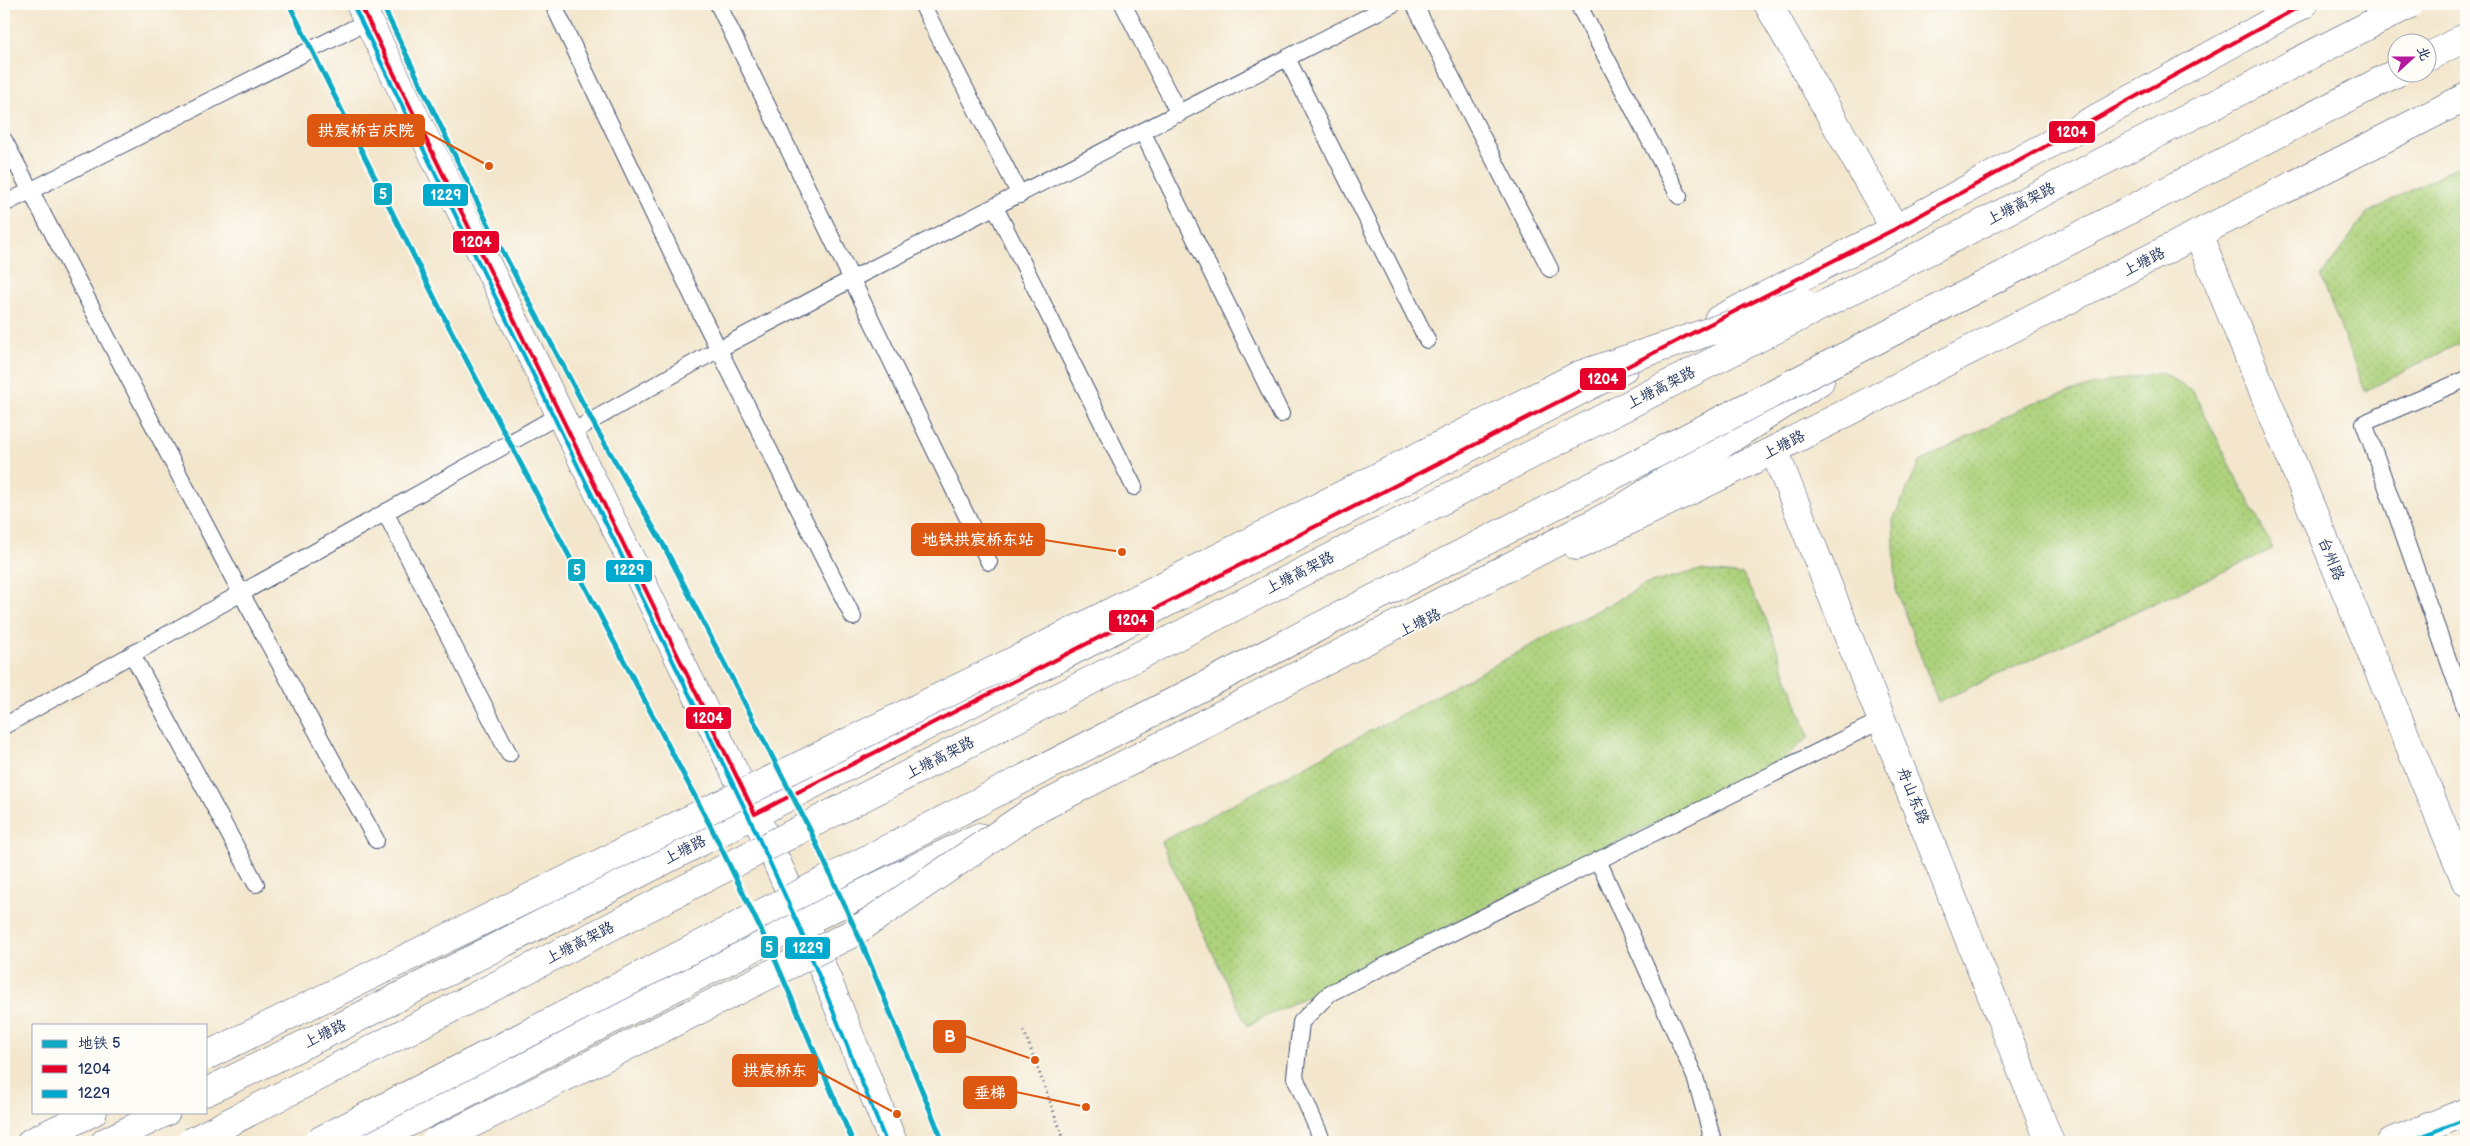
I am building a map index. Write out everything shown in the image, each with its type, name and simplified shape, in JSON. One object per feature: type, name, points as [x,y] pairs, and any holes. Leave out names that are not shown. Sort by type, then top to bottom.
[{"type":"main road","points":[[1768,4],[1895,230]]},
{"type":"main road","name":"上塘高架路","points":[[191,1142],[2410,4]]},
{"type":"main road","name":"上塘路","points":[[208,1091],[338,1028],[1895,230],[2292,6]]},
{"type":"main road","points":[[364,12],[755,814],[804,922],[893,1142]]},
{"type":"main road","points":[[2438,52],[2466,37]]},
{"type":"main road","points":[[318,1142],[2388,77]]},
{"type":"main road","name":"上塘路","points":[[370,1142],[804,922],[1774,450],[2466,97]]},
{"type":"main road","name":"台州路","points":[[2198,234],[2466,882]]},
{"type":"main road","points":[[208,1055],[1036,650],[1579,375],[1886,273]]},
{"type":"main road","points":[[435,1142],[853,933],[1028,814],[1623,508],[1916,319]]},
{"type":"main road","name":"舟山东路","points":[[1774,450],[2050,1142]]},
{"type":"main road","points":[[2391,1142],[2466,1112]]},
{"type":"main road","points":[[31,1142],[89,1114]]},
{"type":"main road","points":[[105,1142],[162,1114]]},
{"type":"lane","points":[[553,4],[718,349],[853,617]]},
{"type":"lane","points":[[718,4],[989,562]]},
{"type":"lane","points":[[922,4],[1020,195]]},
{"type":"lane","points":[[1123,4],[1179,114]]},
{"type":"lane","points":[[4,726],[385,512],[718,349],[852,279],[1143,133],[1287,58],[1372,8],[1393,4]]},
{"type":"lane","points":[[1414,4],[1550,268]]},
{"type":"lane","points":[[1578,4],[1679,196]]},
{"type":"lane","points":[[4,204],[364,12]]},
{"type":"lane","points":[[1287,58],[1427,340]]},
{"type":"lane","points":[[1143,133],[1281,414]]},
{"type":"lane","points":[[4,140],[241,592],[376,840]]},
{"type":"lane","points":[[995,207],[1134,487]]},
{"type":"lane","points":[[2466,379],[2364,423],[2466,710]]},
{"type":"lane","points":[[385,512],[509,754]]},
{"type":"lane","points":[[132,654],[256,884]]},
{"type":"lane","points":[[1323,1142],[1295,1077],[1301,1022],[1330,993],[1882,720]]},
{"type":"lane","points":[[1598,860],[1695,1077],[1712,1137],[1706,1142]]},
{"type":"path","points":[[1024,1031],[1063,1137]]},
{"type":"green space","points":[[2466,162],[2466,340],[2365,391],[2321,277],[2367,213]]},
{"type":"green space","points":[[2163,373],[2194,393],[2273,549],[1938,702],[1896,590],[1893,520],[1920,462],[2032,403],[2113,380]]},
{"type":"green space","points":[[1700,570],[1743,575],[1767,621],[1809,737],[1782,760],[1247,1026],[1161,842],[1647,584]]},
{"type":"metro line","name":"5","points":[[289,4],[445,319],[712,829],[774,957],[853,1142]]},
{"type":"metro line","name":"5","points":[[382,4],[485,218],[597,430],[664,546],[810,830],[863,946],[943,1142]]},
{"type":"transit line","name":"1204","points":[[360,4],[755,814],[1895,229],[2304,4]]},
{"type":"transit line","name":"1229","points":[[354,7],[749,817],[798,924],[886,1142]]},
{"type":"transit line","name":"1229","points":[[2407,1142],[2466,1119]]},
{"type":"place","name":"拱宸桥吉庆院","points":[[489,166]]},
{"type":"place","name":"地铁拱宸桥东站","points":[[1122,552]]},
{"type":"place","name":"B","points":[[1035,1060]]},
{"type":"place","name":"垂梯","points":[[1086,1107]]},
{"type":"place","name":"拱宸桥东","points":[[897,1114]]}]
